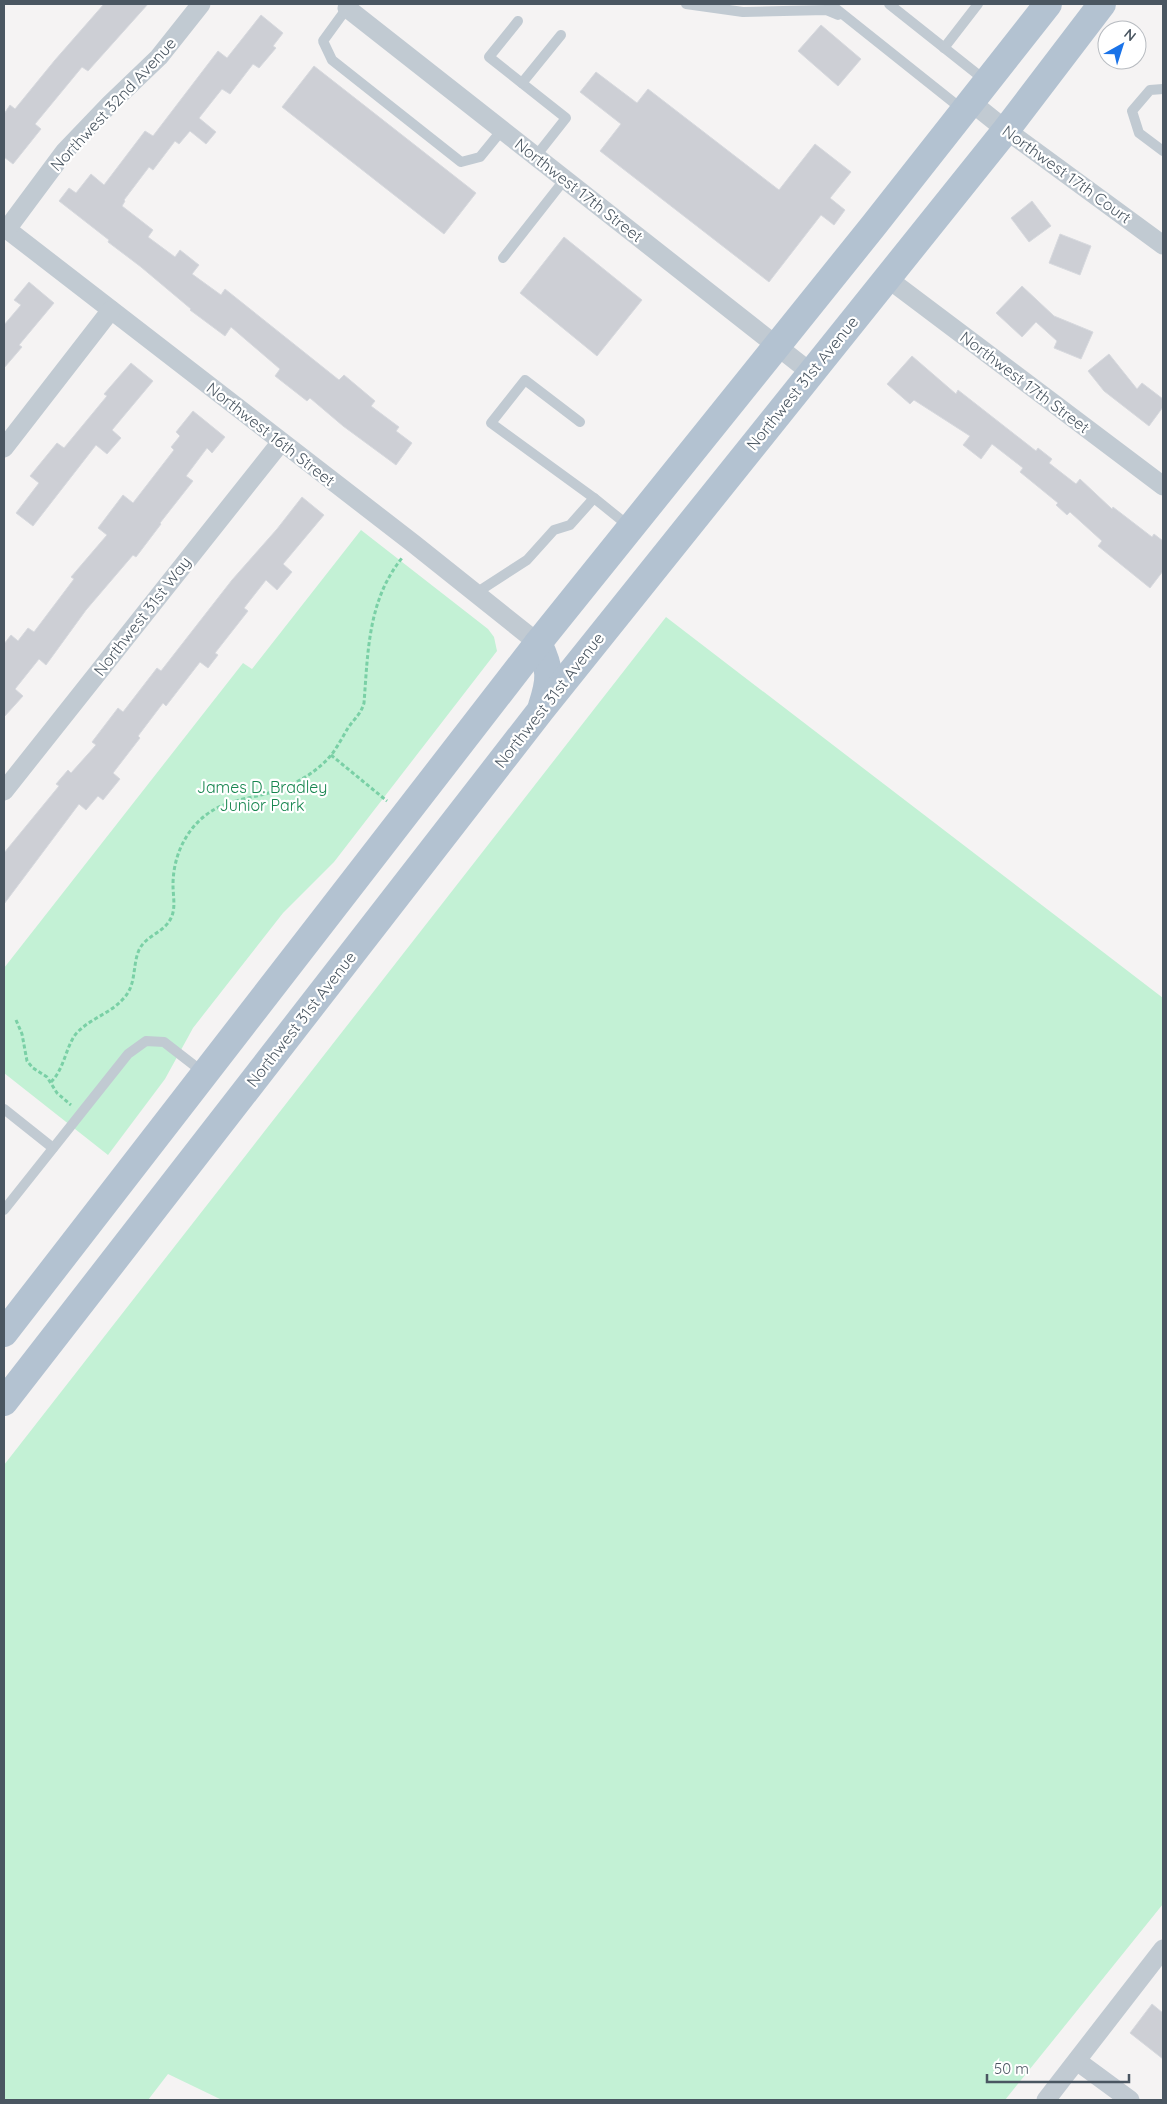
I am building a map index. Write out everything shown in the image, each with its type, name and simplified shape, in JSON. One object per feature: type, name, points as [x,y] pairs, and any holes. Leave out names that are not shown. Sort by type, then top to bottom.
[{"type":"main road","points":[[4,1333],[538,643],[778,345],[1048,4]]},
{"type":"main road","name":"Northwest 31st Avenue","points":[[4,1402],[541,710],[810,372],[1006,130],[1102,4]]},
{"type":"main road","points":[[538,643],[547,662],[549,682],[541,710]]},
{"type":"street","name":"Northwest 32nd Avenue","points":[[5,228],[65,151],[159,57],[201,4]]},
{"type":"street","name":"Northwest 17th Street","points":[[347,8],[810,372]]},
{"type":"street","name":"Northwest 17th Court","points":[[974,98],[1006,130],[1163,245]]},
{"type":"street","name":"Northwest 16th Street","points":[[5,228],[538,643]]},
{"type":"street","name":"Northwest 17th Street","points":[[887,278],[1163,486]]},
{"type":"street","points":[[4,448],[111,310]]},
{"type":"street","name":"Northwest 31st Way","points":[[4,791],[281,442]]},
{"type":"street","points":[[1046,2100],[1163,1949]]},
{"type":"street","points":[[1077,2061],[1130,2100]]},
{"type":"lane","points":[[686,4],[743,12],[826,10],[855,23]]},
{"type":"lane","points":[[830,4],[855,23],[974,98]]},
{"type":"lane","points":[[890,4],[944,48],[974,98]]},
{"type":"lane","points":[[944,48],[978,4]]},
{"type":"lane","points":[[347,8],[323,41],[332,60],[461,162],[480,157],[502,130]]},
{"type":"lane","points":[[518,21],[489,57],[566,118],[536,156]]},
{"type":"lane","points":[[522,83],[561,35]]},
{"type":"lane","points":[[1163,89],[1150,90],[1132,111],[1139,133],[1163,151]]},
{"type":"lane","points":[[503,258],[565,179]]},
{"type":"lane","points":[[580,422],[525,380],[491,422],[594,498],[631,528]]},
{"type":"lane","points":[[476,593],[528,560],[554,530],[570,525],[594,498]]},
{"type":"lane","points":[[4,1210],[128,1054],[146,1041],[164,1042],[204,1073]]},
{"type":"lane","points":[[5,1114],[53,1148]]},
{"type":"path","points":[[51,1082],[59,1072],[69,1045],[77,1034],[86,1025],[114,1008],[125,998],[132,986],[139,950],[145,941],[165,927],[171,918],[174,906],[174,868],[179,851],[193,828],[212,810],[227,803],[284,788],[317,768],[331,755],[361,712],[364,703],[371,628],[376,603],[385,583],[403,558]]},
{"type":"path","points":[[331,755],[388,801]]},
{"type":"path","points":[[16,1020],[22,1034],[27,1061],[51,1082],[57,1093],[74,1106]]},
{"type":"green space","name":"James D. Bradley Junior Park","points":[[361,530],[488,629],[494,637],[497,651],[334,862],[283,913],[193,1028],[165,1079],[108,1155],[4,1073],[4,968],[243,663],[252,669]]},
{"type":"green space","points":[[666,617],[1163,998],[1163,1904],[1005,2100],[222,2100],[168,2074],[148,2100],[4,2100],[4,1465]]},
{"type":"building","points":[[104,4],[148,4],[88,71],[82,67],[35,124],[41,129],[13,164],[4,157],[4,114],[10,105],[15,109]]},
{"type":"building","points":[[261,15],[283,33],[273,46],[276,48],[259,68],[253,64],[230,94],[222,89],[199,118],[216,132],[206,144],[190,131],[179,144],[175,141],[153,170],[149,167],[124,200],[122,206],[153,230],[148,237],[175,257],[180,250],[199,265],[192,274],[221,295],[225,289],[339,380],[344,375],[375,401],[371,406],[399,427],[396,431],[412,443],[396,465],[343,426],[310,398],[307,401],[275,376],[280,369],[231,327],[225,336],[190,310],[141,267],[108,242],[109,240],[59,201],[69,188],[76,193],[91,174],[104,185],[145,131],[153,136],[218,51],[227,58]]},
{"type":"building","points":[[821,25],[861,59],[838,86],[798,51]]},
{"type":"building","points":[[314,66],[476,193],[444,234],[282,107]]},
{"type":"building","points":[[596,72],[637,103],[648,89],[779,190],[815,144],[851,172],[830,198],[845,210],[834,225],[821,215],[769,282],[600,151],[621,124],[580,92]]},
{"type":"building","points":[[1032,201],[1051,226],[1029,242],[1011,218]]},
{"type":"building","points":[[1060,234],[1091,246],[1080,275],[1049,263]]},
{"type":"building","points":[[564,237],[642,300],[597,356],[520,293]]},
{"type":"building","points":[[29,282],[54,303],[19,345],[22,347],[4,368],[4,325],[21,305],[14,300]]},
{"type":"building","points":[[1022,286],[1054,316],[1093,332],[1081,359],[1054,348],[1057,341],[1036,322],[1022,337],[996,313]]},
{"type":"building","points":[[1109,354],[1137,389],[1142,383],[1163,399],[1163,407],[1149,426],[1104,391],[1088,371]]},
{"type":"building","points":[[912,356],[956,394],[958,390],[1036,451],[1038,448],[1052,459],[1049,463],[1076,484],[1080,479],[1112,509],[1113,507],[1152,537],[1154,534],[1163,541],[1163,571],[1150,588],[1098,546],[1102,541],[1070,512],[1067,515],[1056,505],[1058,503],[1020,472],[1023,468],[992,444],[981,459],[963,445],[970,436],[914,400],[910,404],[887,384]]},
{"type":"building","points":[[131,363],[153,381],[112,430],[121,438],[107,454],[96,445],[33,526],[16,513],[39,483],[30,476],[57,443],[64,448],[107,396],[104,394]]},
{"type":"building","points":[[193,411],[225,437],[212,453],[207,448],[186,476],[193,481],[136,557],[133,555],[86,610],[46,665],[39,659],[15,689],[23,696],[4,717],[4,644],[11,635],[18,641],[28,628],[34,632],[74,579],[71,577],[107,535],[98,528],[123,495],[133,503],[174,450],[171,447],[180,436],[176,432]]},
{"type":"building","points":[[302,497],[324,515],[283,564],[292,572],[277,590],[266,580],[244,608],[248,611],[215,653],[218,655],[208,668],[200,662],[166,706],[163,703],[138,736],[140,738],[113,773],[120,779],[103,800],[98,796],[86,810],[79,804],[4,904],[4,853],[59,786],[56,784],[68,770],[71,773],[96,745],[92,742],[118,708],[123,712],[157,668],[161,671],[232,580],[277,529]]},
{"type":"building","points":[[1152,2004],[1163,2013],[1163,2059],[1130,2033]]}]
